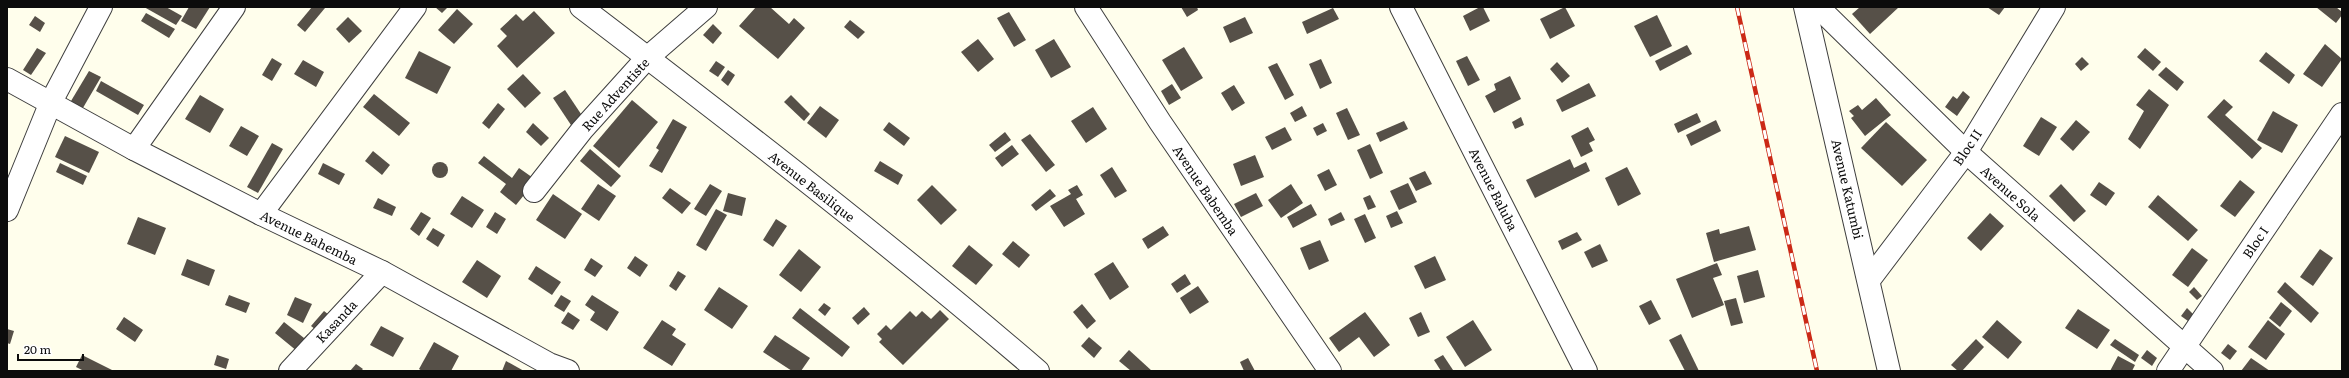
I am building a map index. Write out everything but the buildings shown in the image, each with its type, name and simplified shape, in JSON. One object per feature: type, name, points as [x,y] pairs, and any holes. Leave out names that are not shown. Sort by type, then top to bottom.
[{"type":"street","points":[[8,208],[51,102],[101,7]]},
{"type":"street","points":[[134,149],[234,7]]},
{"type":"street","points":[[261,214],[415,7]]},
{"type":"street","name":"Avenue Basilique","points":[[581,7],[708,104],[956,300],[1038,371]]},
{"type":"street","name":"Rue Adventiste","points":[[534,191],[582,130],[647,58],[706,7]]},
{"type":"street","name":"Avenue Babemba","points":[[1086,7],[1160,122],[1330,371]]},
{"type":"street","name":"Avenue Baluba","points":[[1401,7],[1586,371]]},
{"type":"street","name":"Avenue Katumbi","points":[[1805,7],[1889,371]]},
{"type":"street","name":"Avenue Sola","points":[[1818,7],[1966,152],[2183,348],[2212,371]]},
{"type":"street","name":"Bloc II","points":[[1869,280],[1966,152],[2054,7]]},
{"type":"street","name":"Avenue Bahemba","points":[[7,79],[134,149],[261,214],[382,272],[553,369]]},
{"type":"street","name":"Bloc I","points":[[2168,371],[2342,114]]},
{"type":"street","name":"Kasanda","points":[[290,371],[382,272]]},
{"type":"railway","points":[[1737,7],[1817,371]]}]
